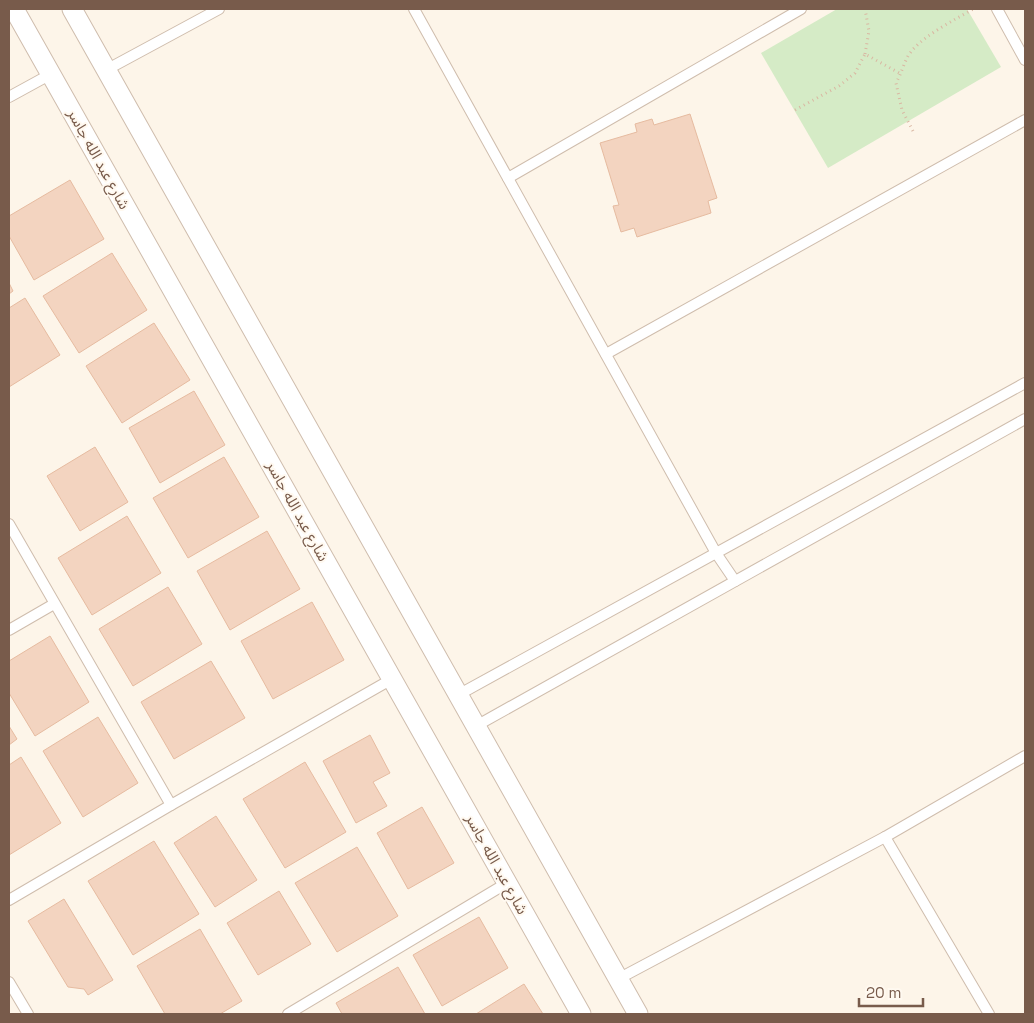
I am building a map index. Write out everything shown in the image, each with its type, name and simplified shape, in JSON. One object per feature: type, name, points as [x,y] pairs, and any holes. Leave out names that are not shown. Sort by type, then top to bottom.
[{"type":"street","name":"شارع عبد الله جاسر","points":[[14,9],[581,1014]]},
{"type":"street","points":[[72,9],[638,1014]]},
{"type":"lane","points":[[106,70],[219,9]]},
{"type":"lane","points":[[414,9],[716,552],[735,581]]},
{"type":"lane","points":[[508,178],[801,9]]},
{"type":"lane","points":[[997,9],[1025,60]]},
{"type":"lane","points":[[9,97],[51,74]]},
{"type":"lane","points":[[606,354],[1025,120]]},
{"type":"lane","points":[[458,695],[1025,383]]},
{"type":"lane","points":[[476,726],[1025,420]]},
{"type":"lane","points":[[9,524],[171,805]]},
{"type":"lane","points":[[9,630],[54,604]]},
{"type":"lane","points":[[9,900],[392,679]]},
{"type":"lane","points":[[618,979],[885,837],[1025,756]]},
{"type":"lane","points":[[885,837],[989,1014]]},
{"type":"lane","points":[[293,1013],[507,883]]},
{"type":"lane","points":[[9,982],[28,1014]]},
{"type":"path","points":[[795,110],[839,86],[855,73],[865,54],[869,31],[865,9]]},
{"type":"path","points":[[913,131],[902,110],[896,83],[908,56],[921,41],[973,9]]},
{"type":"path","points":[[865,54],[901,74]]},
{"type":"green space","points":[[837,9],[967,9],[1001,67],[828,168],[761,53]]},
{"type":"building","points":[[690,114],[717,198],[708,201],[711,213],[637,237],[634,228],[621,232],[613,206],[619,205],[600,143],[637,132],[635,124],[652,119],[654,125]]},
{"type":"building","points":[[70,180],[104,239],[34,280],[9,236],[9,216]]},
{"type":"building","points":[[112,253],[147,310],[79,353],[43,296]]},
{"type":"building","points":[[9,283],[13,291],[9,294]]},
{"type":"building","points":[[25,298],[60,355],[9,387],[9,308]]},
{"type":"building","points":[[154,323],[190,380],[122,423],[86,366]]},
{"type":"building","points":[[194,391],[225,445],[160,483],[129,428]]},
{"type":"building","points":[[95,447],[128,502],[80,531],[47,476]]},
{"type":"building","points":[[224,457],[259,517],[188,558],[153,498]]},
{"type":"building","points":[[127,516],[161,573],[92,615],[58,558]]},
{"type":"building","points":[[267,531],[300,589],[230,630],[197,571]]},
{"type":"building","points":[[168,587],[202,644],[133,686],[99,629]]},
{"type":"building","points":[[312,602],[344,660],[273,699],[241,641]]},
{"type":"building","points":[[50,636],[89,702],[35,736],[9,693],[9,661]]},
{"type":"building","points":[[211,661],[245,718],[174,759],[141,702]]},
{"type":"building","points":[[98,717],[138,783],[83,817],[43,751]]},
{"type":"building","points":[[9,726],[17,739],[9,745]]},
{"type":"building","points":[[370,735],[390,773],[373,782],[387,806],[356,823],[323,761]]},
{"type":"building","points":[[21,757],[61,823],[9,855],[9,765]]},
{"type":"building","points":[[305,762],[346,832],[285,868],[243,799]]},
{"type":"building","points":[[422,807],[454,863],[408,889],[377,833]]},
{"type":"building","points":[[216,816],[257,880],[215,907],[174,843]]},
{"type":"building","points":[[154,841],[199,914],[133,955],[88,881]]},
{"type":"building","points":[[357,847],[398,916],[337,952],[295,883]]},
{"type":"building","points":[[279,891],[311,944],[258,975],[227,923]]},
{"type":"building","points":[[64,899],[113,980],[88,995],[84,989],[68,987],[28,921]]},
{"type":"building","points":[[479,917],[508,968],[442,1006],[413,955]]},
{"type":"building","points":[[200,929],[242,1001],[220,1014],[165,1014],[137,966]]},
{"type":"building","points":[[398,967],[425,1014],[342,1014],[336,1003]]},
{"type":"building","points":[[524,984],[543,1014],[476,1014]]}]
